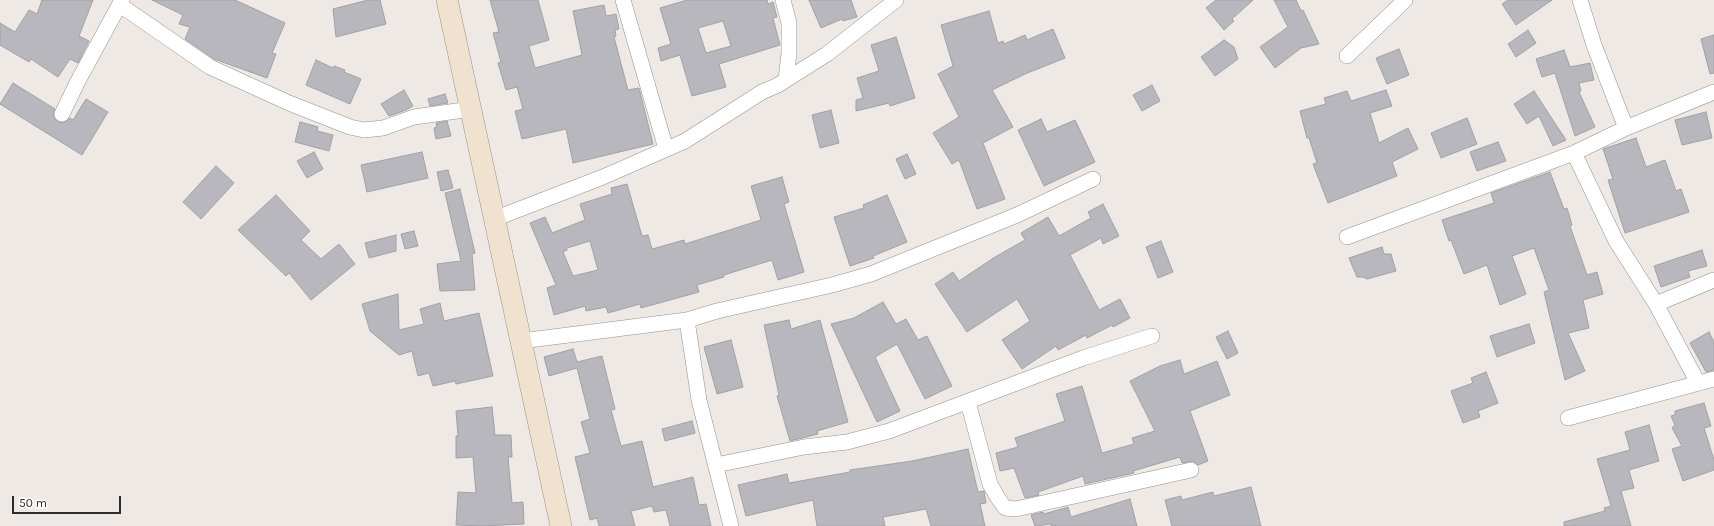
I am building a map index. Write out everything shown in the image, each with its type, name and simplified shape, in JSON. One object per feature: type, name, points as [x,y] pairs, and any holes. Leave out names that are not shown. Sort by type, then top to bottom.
[{"type":"main road","points":[[447,0],[561,526]]},
{"type":"street","points":[[623,0],[666,149]]},
{"type":"street","points":[[783,0],[789,23],[789,53],[786,80]]},
{"type":"street","points":[[494,219],[603,177],[685,141],[762,92],[786,80],[827,54],[896,0]]},
{"type":"street","points":[[1347,56],[1405,0]]},
{"type":"street","points":[[1580,0],[1594,45],[1626,128]]},
{"type":"street","points":[[62,114],[78,81],[121,3],[210,67],[289,103],[350,127],[364,130],[383,128],[414,117],[471,109]]},
{"type":"street","points":[[1347,237],[1574,152],[1626,128],[1714,94]]},
{"type":"street","points":[[1574,152],[1616,241],[1656,304],[1698,383]]},
{"type":"street","points":[[521,341],[687,320],[717,311],[870,274],[1017,215],[1093,179]]},
{"type":"street","points":[[1656,304],[1714,280]]},
{"type":"street","points":[[687,320],[699,400],[731,526]]},
{"type":"street","points":[[716,465],[804,447],[854,440],[889,431],[1083,358],[1152,336]]},
{"type":"street","points":[[1568,418],[1714,379]]},
{"type":"street","points":[[968,402],[990,484],[1005,508],[1016,509],[1191,470]]},
{"type":"building","points":[[42,0],[93,0],[79,36],[89,41],[78,63],[70,59],[58,77],[31,59],[29,62],[0,45],[0,23],[15,32],[29,10],[37,14]]},
{"type":"building","points":[[152,0],[235,0],[285,23],[272,53],[276,54],[267,78],[214,59],[185,39],[190,27],[179,24],[183,15]]},
{"type":"building","points":[[368,0],[380,0],[386,24],[336,37],[333,9]]},
{"type":"building","points":[[490,0],[538,0],[549,40],[529,46],[535,68],[582,55],[573,11],[604,5],[606,16],[616,14],[619,29],[615,30],[616,36],[614,37],[628,90],[639,88],[653,144],[573,163],[566,129],[522,139],[515,111],[523,109],[517,87],[506,90],[498,63],[501,62],[493,33],[499,32]]},
{"type":"building","points":[[687,0],[767,0],[768,4],[773,2],[777,17],[773,18],[780,45],[719,64],[726,87],[692,96],[680,55],[661,61],[658,48],[671,44],[660,8]],"holes":[[[723,21],[731,46],[706,53],[698,28]]]},
{"type":"building","points":[[809,0],[851,0],[857,17],[843,21],[842,19],[821,28]]},
{"type":"building","points":[[1216,0],[1253,0],[1232,19],[1234,21],[1224,30],[1206,8]]},
{"type":"building","points":[[1274,0],[1296,0],[1301,11],[1303,10],[1319,44],[1301,48],[1275,68],[1260,47],[1288,27]]},
{"type":"building","points":[[1508,0],[1552,0],[1516,25],[1502,4]]},
{"type":"building","points":[[989,11],[998,43],[1003,41],[1004,44],[1025,35],[1027,40],[1053,29],[1065,58],[1025,74],[992,90],[1013,127],[983,143],[1005,199],[977,209],[959,160],[952,164],[933,133],[959,117],[938,74],[953,66],[941,25]]},
{"type":"building","points":[[1528,30],[1536,43],[1516,57],[1508,44]]},
{"type":"building","points":[[1714,35],[1714,73],[1710,74],[1701,39]]},
{"type":"building","points":[[896,37],[915,98],[890,106],[889,103],[856,111],[856,100],[863,98],[857,78],[879,71],[871,45]]},
{"type":"building","points":[[1224,40],[1234,47],[1238,59],[1215,76],[1201,57]]},
{"type":"building","points":[[1399,49],[1409,75],[1387,84],[1376,58]]},
{"type":"building","points":[[1564,50],[1570,67],[1590,63],[1594,80],[1579,83],[1581,91],[1579,92],[1595,127],[1575,136],[1555,73],[1542,77],[1536,59]]},
{"type":"building","points":[[316,60],[333,68],[334,66],[345,70],[344,72],[361,79],[350,104],[306,85]]},
{"type":"building","points":[[13,83],[55,109],[53,115],[58,122],[63,123],[70,118],[73,120],[86,99],[108,112],[82,155],[0,104]]},
{"type":"building","points":[[1152,85],[1160,101],[1142,111],[1133,95]]},
{"type":"building","points":[[404,90],[413,106],[389,116],[381,104]]},
{"type":"building","points":[[1386,90],[1392,106],[1370,113],[1379,143],[1408,128],[1418,149],[1392,162],[1397,176],[1328,203],[1313,164],[1317,163],[1309,138],[1307,138],[1300,111],[1326,104],[1324,98],[1347,91],[1351,101]]},
{"type":"building","points":[[1534,91],[1566,140],[1553,146],[1539,116],[1527,124],[1514,104]]},
{"type":"building","points":[[445,94],[448,103],[430,106],[428,99]]},
{"type":"building","points":[[831,110],[839,143],[820,148],[812,115]]},
{"type":"building","points":[[1706,112],[1712,138],[1682,145],[1675,120]]},
{"type":"building","points":[[1467,118],[1477,144],[1441,158],[1431,133]]},
{"type":"building","points":[[1041,119],[1047,132],[1075,120],[1095,162],[1044,186],[1018,130]]},
{"type":"building","points":[[447,121],[451,136],[436,139],[434,128],[437,127],[436,123]]},
{"type":"building","points":[[300,122],[318,127],[317,131],[333,135],[329,151],[295,142]]},
{"type":"building","points":[[1636,138],[1646,167],[1665,160],[1676,191],[1681,189],[1689,212],[1625,233],[1608,180],[1613,179],[1603,149]]},
{"type":"building","points":[[1498,142],[1506,161],[1477,171],[1470,152]]},
{"type":"building","points":[[314,152],[323,169],[307,178],[297,161]]},
{"type":"building","points":[[422,152],[428,178],[367,192],[361,165]]},
{"type":"building","points":[[907,154],[916,174],[905,179],[896,159]]},
{"type":"building","points":[[216,166],[234,183],[201,219],[183,202]]},
{"type":"building","points":[[448,170],[453,188],[441,191],[437,172]]},
{"type":"building","points":[[1550,172],[1564,209],[1567,208],[1572,225],[1570,226],[1587,275],[1597,272],[1603,294],[1583,300],[1589,328],[1568,333],[1585,371],[1565,380],[1544,292],[1549,290],[1534,248],[1512,256],[1526,294],[1500,305],[1487,265],[1464,274],[1451,240],[1449,241],[1442,220],[1494,203],[1491,193]]},
{"type":"building","points":[[782,177],[789,202],[784,204],[804,272],[778,280],[772,260],[697,285],[699,292],[641,308],[640,304],[608,313],[606,307],[586,311],[585,306],[554,315],[547,288],[556,285],[530,223],[545,217],[552,233],[585,220],[580,204],[612,194],[611,188],[627,184],[642,236],[648,235],[652,249],[684,240],[685,244],[761,220],[751,186]],"holes":[[[590,241],[598,270],[573,276],[563,252],[567,250],[567,248]]]},
{"type":"building","points":[[460,189],[475,253],[472,254],[475,290],[440,291],[437,264],[461,261],[445,193]]},
{"type":"building","points":[[276,195],[310,231],[301,240],[321,259],[339,244],[355,264],[311,300],[289,273],[286,276],[238,230]]},
{"type":"building","points":[[887,195],[907,242],[873,256],[874,258],[850,266],[834,217],[864,208],[863,205]]},
{"type":"building","points":[[1103,204],[1119,236],[1103,244],[1101,238],[1070,255],[1099,310],[1120,299],[1130,318],[1113,327],[1112,325],[1087,338],[1086,335],[1058,350],[1056,346],[1022,369],[1002,340],[1030,321],[1017,299],[967,332],[935,284],[953,272],[959,281],[995,257],[1025,240],[1021,233],[1048,217],[1059,236],[1091,218],[1088,212]]},
{"type":"building","points":[[414,231],[418,246],[405,249],[401,234]]},
{"type":"building","points":[[396,235],[396,251],[369,258],[365,243]]},
{"type":"building","points":[[1161,241],[1173,272],[1158,278],[1146,247]]},
{"type":"building","points":[[1382,247],[1384,254],[1391,254],[1396,271],[1367,279],[1357,277],[1349,258]]},
{"type":"building","points":[[1702,250],[1707,266],[1688,271],[1690,277],[1661,287],[1654,266]]},
{"type":"building","points":[[398,294],[399,330],[424,324],[420,309],[440,303],[444,321],[479,313],[493,376],[456,384],[455,381],[433,386],[429,373],[418,376],[412,351],[399,355],[370,331],[362,304]]},
{"type":"building","points":[[883,302],[896,324],[906,319],[918,340],[927,336],[952,386],[925,399],[897,344],[875,357],[900,411],[877,422],[831,324],[854,318]]},
{"type":"building","points":[[789,320],[791,329],[820,320],[848,422],[817,431],[818,434],[790,441],[777,396],[779,395],[764,325]]},
{"type":"building","points":[[1529,324],[1535,343],[1497,357],[1490,336]]},
{"type":"building","points":[[1228,331],[1238,353],[1227,359],[1216,337]]},
{"type":"building","points":[[1709,332],[1714,342],[1714,370],[1706,372],[1690,343]]},
{"type":"building","points":[[731,340],[743,387],[717,394],[704,347]]},
{"type":"building","points":[[573,349],[577,362],[602,356],[615,409],[611,410],[621,446],[642,441],[653,487],[693,477],[699,505],[706,504],[711,526],[670,526],[666,510],[654,512],[652,506],[631,511],[635,526],[599,526],[597,518],[590,520],[575,457],[590,453],[581,422],[590,419],[577,368],[549,376],[544,357]]},
{"type":"building","points":[[1180,360],[1184,374],[1217,361],[1230,395],[1190,411],[1208,461],[1198,465],[1193,461],[1182,463],[1180,457],[1133,471],[1134,473],[1085,484],[1083,476],[1038,492],[1039,495],[1025,498],[1014,468],[1000,471],[996,453],[1018,447],[1015,438],[1065,421],[1056,394],[1082,386],[1102,453],[1134,444],[1132,438],[1155,431],[1130,381],[1160,366]]},
{"type":"building","points":[[1486,372],[1498,403],[1478,411],[1480,417],[1463,423],[1451,391],[1473,383],[1471,378]]},
{"type":"building","points":[[1704,403],[1711,426],[1704,428],[1714,460],[1714,470],[1683,481],[1672,449],[1682,446],[1672,428],[1675,425],[1671,416],[1675,415],[1675,411]]},
{"type":"building","points":[[492,407],[495,435],[511,435],[512,457],[508,457],[512,503],[523,502],[524,524],[482,526],[456,525],[458,492],[476,493],[473,457],[456,458],[456,436],[458,436],[456,411]]},
{"type":"building","points":[[692,421],[695,433],[665,441],[662,429]]},
{"type":"building","points":[[1649,425],[1659,461],[1629,470],[1634,488],[1621,491],[1631,526],[1564,526],[1564,522],[1605,511],[1604,508],[1611,506],[1597,459],[1630,450],[1625,432]]},
{"type":"building","points":[[968,449],[978,492],[984,491],[986,503],[980,504],[985,526],[931,526],[926,509],[883,517],[885,526],[817,526],[813,500],[746,516],[738,485],[787,474],[789,483],[850,472],[850,470],[912,461]]},
{"type":"building","points":[[1251,487],[1261,526],[1172,526],[1165,500],[1181,496],[1182,500],[1213,492],[1214,496]]},
{"type":"building","points":[[1130,499],[1137,526],[1051,526],[1051,524],[1035,526],[1031,515],[1043,512],[1044,514],[1068,507],[1071,517]]}]
